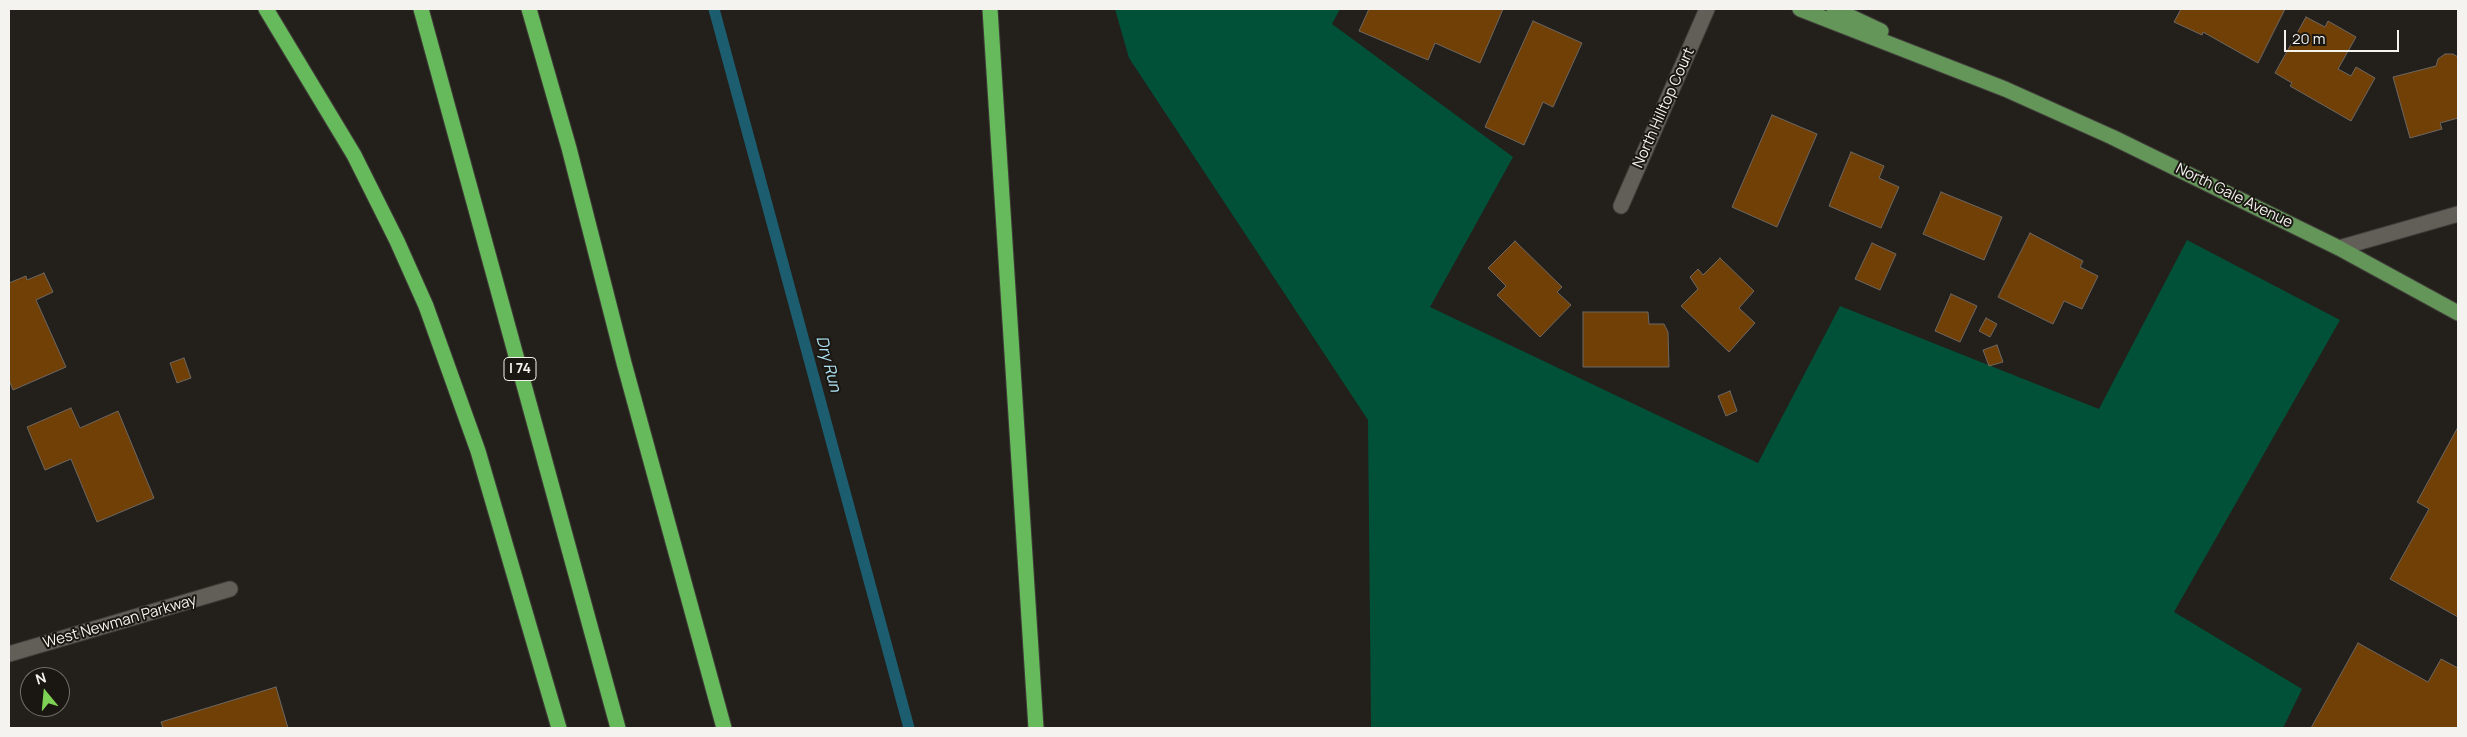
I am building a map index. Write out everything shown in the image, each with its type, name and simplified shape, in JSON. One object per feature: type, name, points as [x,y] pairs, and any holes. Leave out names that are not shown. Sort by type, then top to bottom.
[{"type":"highway","points":[[266,9],[354,155],[397,241],[426,306],[478,451],[559,728]]},
{"type":"highway","name":"I 74","points":[[421,9],[618,728]]},
{"type":"highway","points":[[529,9],[569,148],[624,363],[724,728]]},
{"type":"highway","points":[[990,9],[1036,728]]},
{"type":"main road","name":"North Gale Avenue","points":[[1800,9],[2005,89]]},
{"type":"main road","name":"North Gale Avenue","points":[[1834,9],[2112,137],[2339,248],[2458,313]]},
{"type":"street","name":"North Hilltop Court","points":[[1621,206],[1707,9]]},
{"type":"street","points":[[2339,248],[2458,214]]},
{"type":"street","name":"West Newman Parkway","points":[[9,654],[230,589]]},
{"type":"green space","points":[[1115,9],[1340,9],[1332,24],[1513,157],[1430,307],[1758,463],[1840,306],[2099,409],[2187,240],[2340,320],[2174,612],[2302,689],[2283,728],[1371,728],[1368,420],[1129,58]]},
{"type":"building","points":[[1369,9],[1503,9],[1480,63],[1435,43],[1428,60],[1359,31]]},
{"type":"building","points":[[2181,9],[2285,9],[2258,63],[2203,32],[2202,35],[2174,22]]},
{"type":"building","points":[[2306,17],[2325,27],[2328,21],[2356,37],[2338,69],[2351,76],[2356,67],[2375,78],[2351,121],[2290,86],[2292,83],[2275,73]]},
{"type":"building","points":[[1533,21],[1582,43],[1553,107],[1543,102],[1524,145],[1485,127]]},
{"type":"building","points":[[2445,54],[2453,54],[2458,57],[2458,118],[2440,123],[2442,129],[2410,138],[2393,77],[2436,66],[2438,59]]},
{"type":"building","points":[[1772,115],[1817,134],[1777,227],[1732,207]]},
{"type":"building","points":[[1851,152],[1884,166],[1879,178],[1899,187],[1881,228],[1829,206]]},
{"type":"building","points":[[1941,192],[2002,217],[1984,260],[1923,234]]},
{"type":"building","points":[[2030,233],[2083,261],[2080,267],[2098,276],[2082,309],[2064,301],[2053,324],[1998,297]]},
{"type":"building","points":[[1515,241],[1562,287],[1557,292],[1571,305],[1540,337],[1497,295],[1506,286],[1488,268]]},
{"type":"building","points":[[1872,243],[1896,254],[1880,290],[1855,279]]},
{"type":"building","points":[[1720,258],[1754,291],[1739,308],[1755,323],[1729,352],[1681,306],[1698,289],[1690,277],[1698,269],[1703,275]]},
{"type":"building","points":[[44,273],[53,292],[36,300],[66,367],[13,390],[9,380],[9,283],[26,276],[27,280]]},
{"type":"building","points":[[1951,294],[1977,306],[1960,342],[1935,331]]},
{"type":"building","points":[[1583,312],[1648,312],[1649,324],[1664,324],[1668,332],[1669,367],[1583,367]]},
{"type":"building","points":[[1986,318],[1997,324],[1990,337],[1979,331]]},
{"type":"building","points":[[1997,345],[2003,362],[1989,366],[1983,350]]},
{"type":"building","points":[[184,358],[191,378],[177,383],[170,363]]},
{"type":"building","points":[[1730,391],[1737,411],[1726,416],[1718,396]]},
{"type":"building","points":[[71,408],[80,428],[118,411],[154,498],[97,522],[71,459],[45,470],[27,427]]},
{"type":"building","points":[[2458,427],[2458,617],[2390,579],[2429,509],[2417,502]]},
{"type":"building","points":[[2358,643],[2428,682],[2441,659],[2458,668],[2458,728],[2311,728]]},
{"type":"building","points":[[276,687],[288,728],[163,728],[161,722]]},
{"type":"waterway","name":"Dry Run","points":[[714,9],[909,728]]}]
